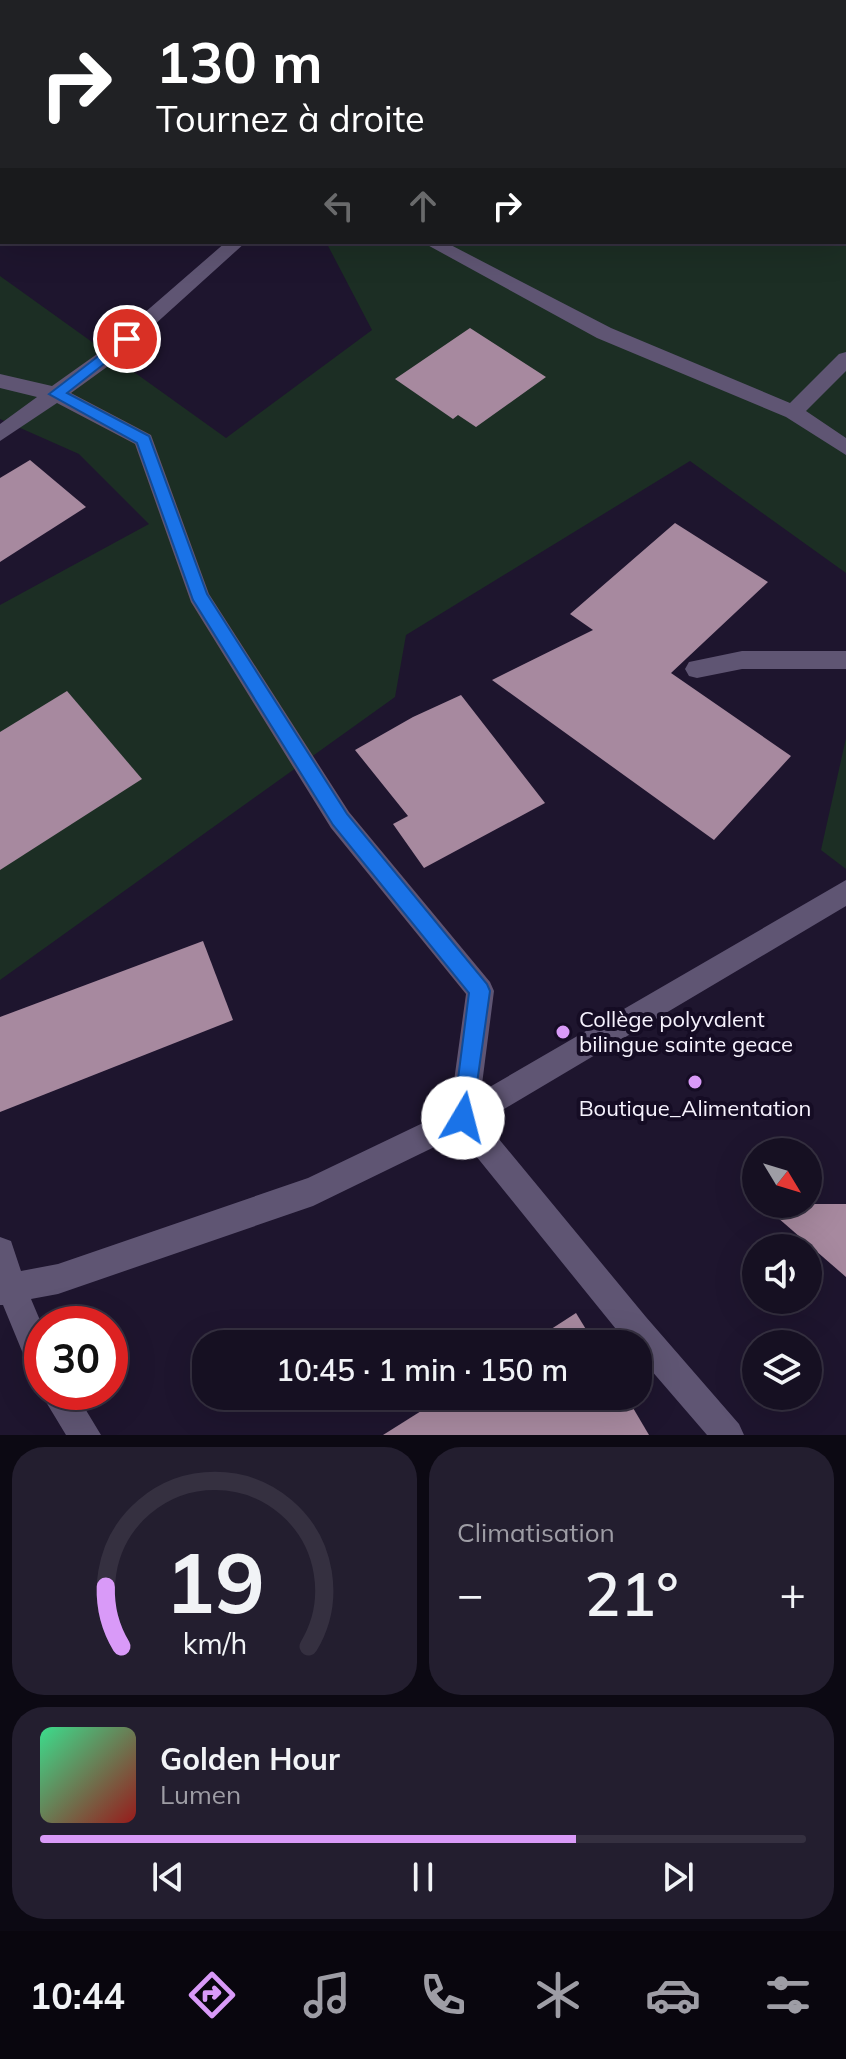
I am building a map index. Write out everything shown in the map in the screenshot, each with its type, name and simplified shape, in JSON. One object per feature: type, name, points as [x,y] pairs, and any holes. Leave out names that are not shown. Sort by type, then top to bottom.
[{"type":"street","points":[[0,434],[104,359],[235,244]]},
{"type":"street","points":[[441,244],[465,249],[604,333],[793,412],[846,448]]},
{"type":"street","points":[[793,412],[846,359]]},
{"type":"street","points":[[0,381],[56,394],[144,440],[199,596],[340,820],[480,991],[463,1118],[635,1328],[728,1435]]},
{"type":"street","points":[[697,669],[742,660],[846,660]]},
{"type":"street","points":[[5,1288],[58,1279],[313,1191],[463,1118],[846,892]]},
{"type":"street","points":[[0,1252],[5,1288],[24,1326]]},
{"type":"street","points":[[68,1410],[85,1435]]},
{"type":"green space","points":[[327,244],[846,244],[846,573],[690,461],[406,635],[395,697],[0,980],[0,605],[149,524],[79,454],[0,419],[0,276],[226,438],[372,330]]},
{"type":"green space","points":[[846,738],[846,869],[821,850]]},
{"type":"building","points":[[470,328],[546,377],[476,427],[458,415],[453,419],[395,379]]},
{"type":"building","points":[[30,460],[86,507],[0,562],[0,478]]},
{"type":"building","points":[[675,523],[768,582],[671,673],[791,756],[714,840],[492,680],[593,630],[570,614]]},
{"type":"building","points":[[67,691],[142,779],[0,870],[0,732]]},
{"type":"building","points":[[461,695],[545,803],[424,868],[393,824],[408,816],[355,750],[413,717]]},
{"type":"building","points":[[203,941],[233,1020],[0,1112],[0,1017]]},
{"type":"building","points":[[822,1204],[846,1204],[846,1277],[822,1256],[822,1234],[797,1234],[778,1218],[822,1218]]},
{"type":"building","points":[[576,1313],[586,1330],[550,1330]]},
{"type":"building","points":[[423,1410],[634,1410],[649,1435],[383,1435]]},
{"type":"place","name":"Collège polyvalent bilingue sainte geace","points":[[563,1032]]},
{"type":"place","name":"Boutique_Alimentation","points":[[695,1082]]},
{"type":"route","points":[[127,339],[56,394],[144,440],[199,596],[340,820],[480,991],[463,1118]]}]
